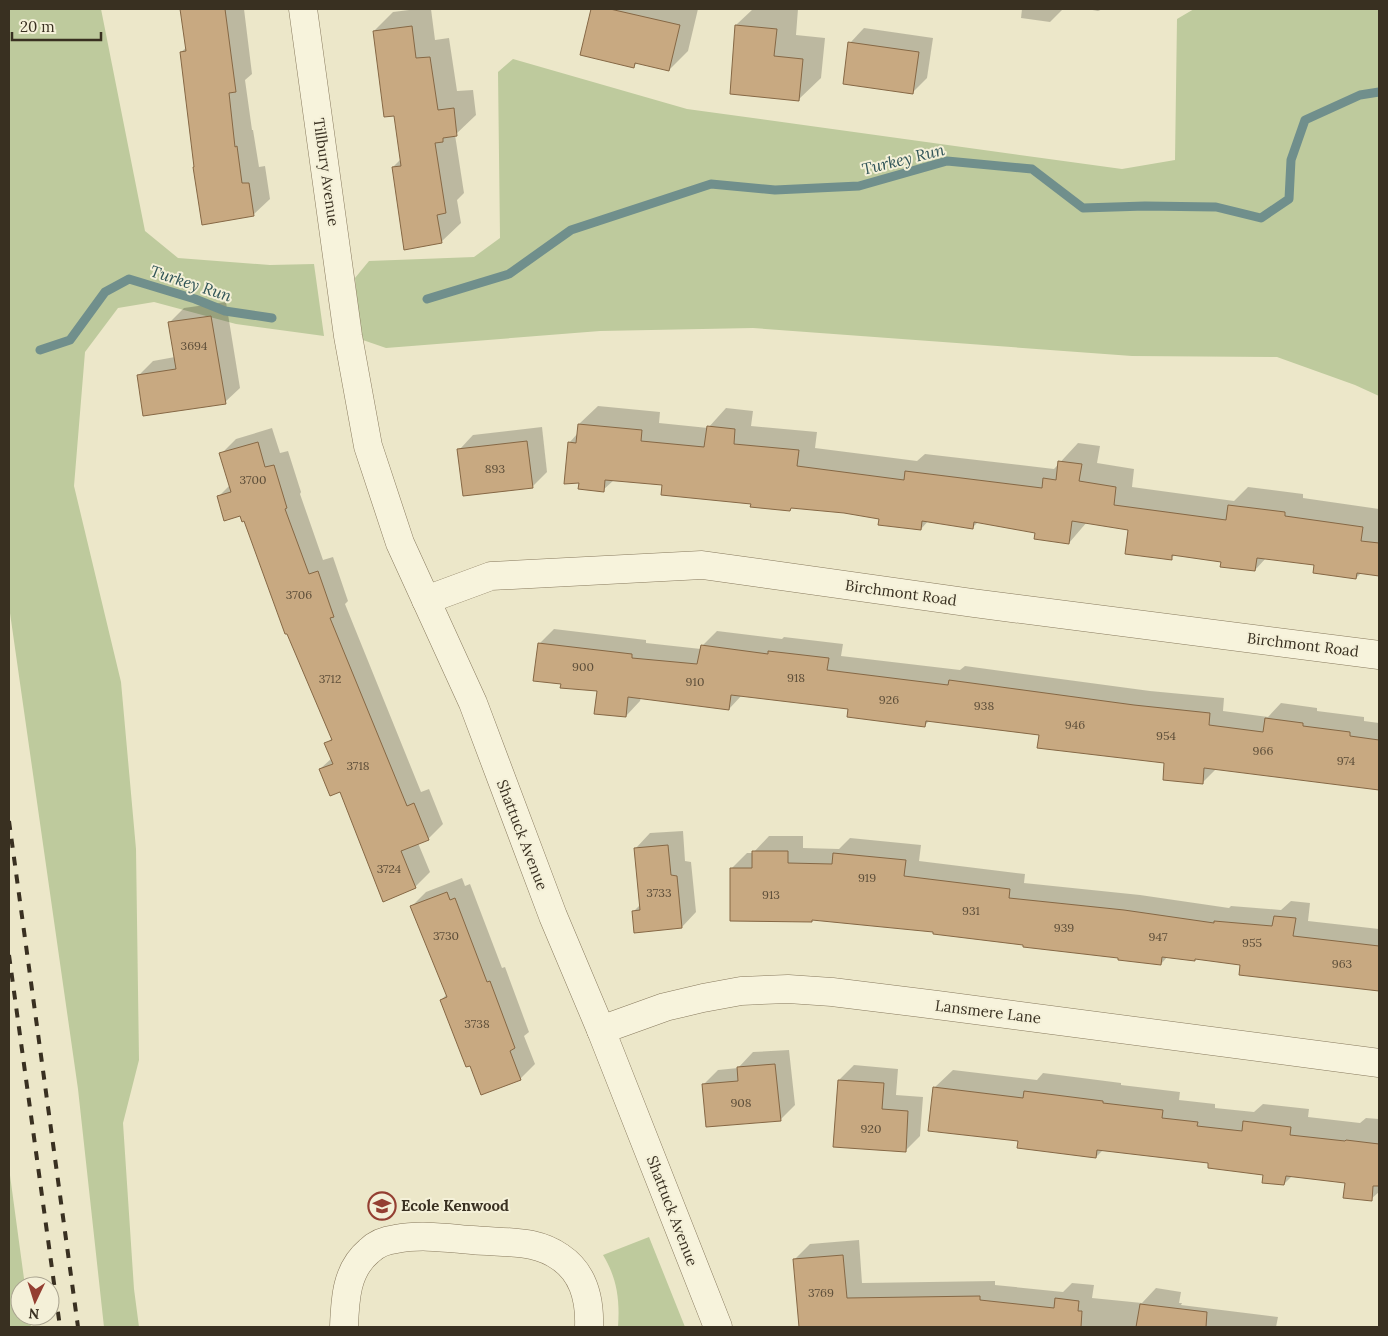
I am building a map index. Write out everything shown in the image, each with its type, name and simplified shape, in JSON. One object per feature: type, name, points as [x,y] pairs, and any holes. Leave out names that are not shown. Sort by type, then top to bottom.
[{"type":"street","name":"Tillbury Avenue","points":[[304,9],[348,336]]},
{"type":"street","name":"Shattuck Avenue","points":[[348,336],[368,446],[400,543],[473,703],[553,916],[601,1030],[718,1327]]},
{"type":"street","name":"Birchmont Road","points":[[426,600],[491,576],[702,565],[983,604],[1379,655]]},
{"type":"street","name":"Lansmere Lane","points":[[601,1030],[665,1008],[703,998],[741,991],[788,990],[832,992],[1379,1063]]},
{"type":"street","points":[[344,1327],[348,1286],[359,1261],[370,1250],[384,1242],[410,1237],[445,1248],[528,1257],[547,1250],[560,1257],[581,1280],[589,1306],[589,1327]]},
{"type":"green space","points":[[9,9],[101,9],[145,231],[178,258],[270,265],[314,264],[324,336],[236,324],[154,302],[118,308],[85,352],[74,486],[121,682],[136,849],[139,1060],[123,1123],[134,1289],[139,1327],[104,1327],[78,1089],[9,606]]},
{"type":"green space","points":[[1194,9],[1379,9],[1379,396],[1355,385],[1277,357],[1132,356],[753,328],[600,331],[386,348],[360,339],[355,278],[369,261],[474,257],[500,238],[498,72],[513,59],[687,109],[1122,169],[1175,160],[1177,19]]},
{"type":"green space","points":[[9,1168],[24,1276],[10,1276],[10,1326],[31,1327],[9,1327]]},
{"type":"green space","points":[[649,1237],[685,1327],[618,1327],[616,1290],[612,1272],[603,1255]]},
{"type":"building","points":[[180,9],[225,9],[236,92],[229,93],[235,147],[237,146],[242,183],[249,183],[254,216],[202,225],[193,167],[180,52],[186,51]]},
{"type":"building","points":[[591,9],[610,9],[680,25],[669,71],[635,63],[634,68],[580,55]]},
{"type":"building","points":[[735,25],[777,29],[774,56],[803,59],[799,101],[730,94]]},
{"type":"building","points":[[412,26],[416,58],[430,57],[438,110],[454,108],[457,136],[443,138],[443,142],[435,143],[446,213],[437,215],[442,243],[404,250],[392,167],[401,166],[394,116],[384,117],[373,31]]},
{"type":"building","points":[[848,42],[919,52],[913,94],[843,84]]},
{"type":"building","points":[[211,316],[226,404],[143,416],[137,375],[176,369],[168,322]]},
{"type":"building","points":[[578,424],[642,430],[641,441],[704,447],[707,426],[735,429],[734,444],[799,450],[797,466],[904,480],[905,471],[1042,488],[1043,478],[1056,480],[1058,461],[1082,464],[1079,481],[1116,487],[1114,505],[1226,520],[1228,505],[1285,512],[1285,516],[1363,527],[1361,541],[1379,543],[1379,576],[1357,573],[1356,579],[1313,573],[1314,565],[1257,558],[1255,571],[1220,567],[1221,562],[1172,555],[1172,560],[1125,554],[1128,530],[1072,521],[1069,544],[1034,539],[1035,533],[974,522],[973,529],[922,521],[921,530],[878,525],[879,519],[844,513],[791,508],[790,511],[750,507],[751,504],[661,495],[662,485],[605,480],[604,492],[578,489],[579,483],[564,484],[568,442],[576,443]]},
{"type":"building","points":[[527,441],[533,488],[463,496],[457,449]]},
{"type":"building","points":[[258,442],[265,467],[274,465],[287,508],[285,509],[309,574],[318,571],[334,617],[330,618],[407,806],[414,803],[429,840],[401,851],[416,888],[383,902],[340,792],[330,796],[319,769],[333,764],[324,743],[332,740],[287,634],[285,634],[244,521],[242,522],[240,516],[224,521],[217,496],[231,492],[219,453]]},
{"type":"building","points":[[538,643],[632,654],[632,658],[697,664],[701,645],[768,654],[768,651],[829,658],[827,670],[948,685],[949,680],[1134,705],[1210,713],[1209,725],[1263,732],[1265,718],[1303,723],[1303,726],[1350,732],[1350,736],[1379,740],[1379,790],[1204,768],[1203,784],[1163,780],[1164,763],[1037,748],[1039,735],[926,721],[925,727],[847,717],[848,709],[731,695],[729,710],[628,697],[626,717],[594,714],[597,691],[560,688],[561,684],[533,681]]},
{"type":"building","points":[[668,845],[671,875],[677,876],[682,928],[634,933],[632,911],[640,910],[634,848]]},
{"type":"building","points":[[752,851],[788,851],[788,863],[832,864],[833,853],[906,860],[904,876],[1010,889],[1009,898],[1124,910],[1214,923],[1214,921],[1272,926],[1274,916],[1296,918],[1293,936],[1379,946],[1379,991],[1239,975],[1240,965],[1195,959],[1195,961],[1162,957],[1161,965],[933,934],[933,932],[812,920],[812,922],[730,921],[730,868],[752,868]]},
{"type":"building","points":[[447,892],[450,900],[455,898],[487,982],[490,981],[515,1048],[510,1051],[521,1080],[481,1095],[470,1066],[466,1067],[440,1000],[447,997],[410,906]]},
{"type":"building","points":[[775,1064],[781,1121],[706,1127],[702,1084],[738,1081],[737,1067]]},
{"type":"building","points":[[838,1080],[884,1083],[882,1109],[908,1111],[906,1152],[833,1147]]},
{"type":"building","points":[[933,1087],[1023,1098],[1024,1091],[1103,1101],[1103,1103],[1163,1110],[1162,1118],[1198,1122],[1197,1126],[1242,1131],[1243,1121],[1291,1127],[1290,1135],[1379,1144],[1379,1186],[1373,1186],[1372,1201],[1343,1198],[1345,1183],[1286,1176],[1284,1185],[1262,1183],[1263,1175],[1208,1168],[1208,1163],[1097,1150],[1096,1158],[1017,1148],[1018,1141],[928,1131]]},
{"type":"building","points":[[843,1255],[847,1298],[980,1296],[980,1300],[1054,1308],[1055,1298],[1079,1301],[1078,1311],[1082,1311],[1081,1327],[799,1327],[793,1259]]},
{"type":"building","points":[[1140,1304],[1207,1312],[1206,1327],[1136,1327]]},
{"type":"waterway","name":"Turkey Run","points":[[427,299],[509,274],[571,230],[711,184],[775,190],[859,186],[947,161],[1032,169],[1083,208],[1145,206],[1216,207],[1261,218],[1289,199],[1291,160],[1305,120],[1360,95],[1379,92]]},
{"type":"waterway","name":"Turkey Run","points":[[40,350],[70,340],[105,292],[129,279],[195,299],[225,311],[272,318]]},
{"type":"railway","points":[[9,821],[78,1327]]},
{"type":"railway","points":[[9,955],[60,1327]]},
{"type":"place","name":"Ecole Kenwood","points":[[382,1206]]}]
